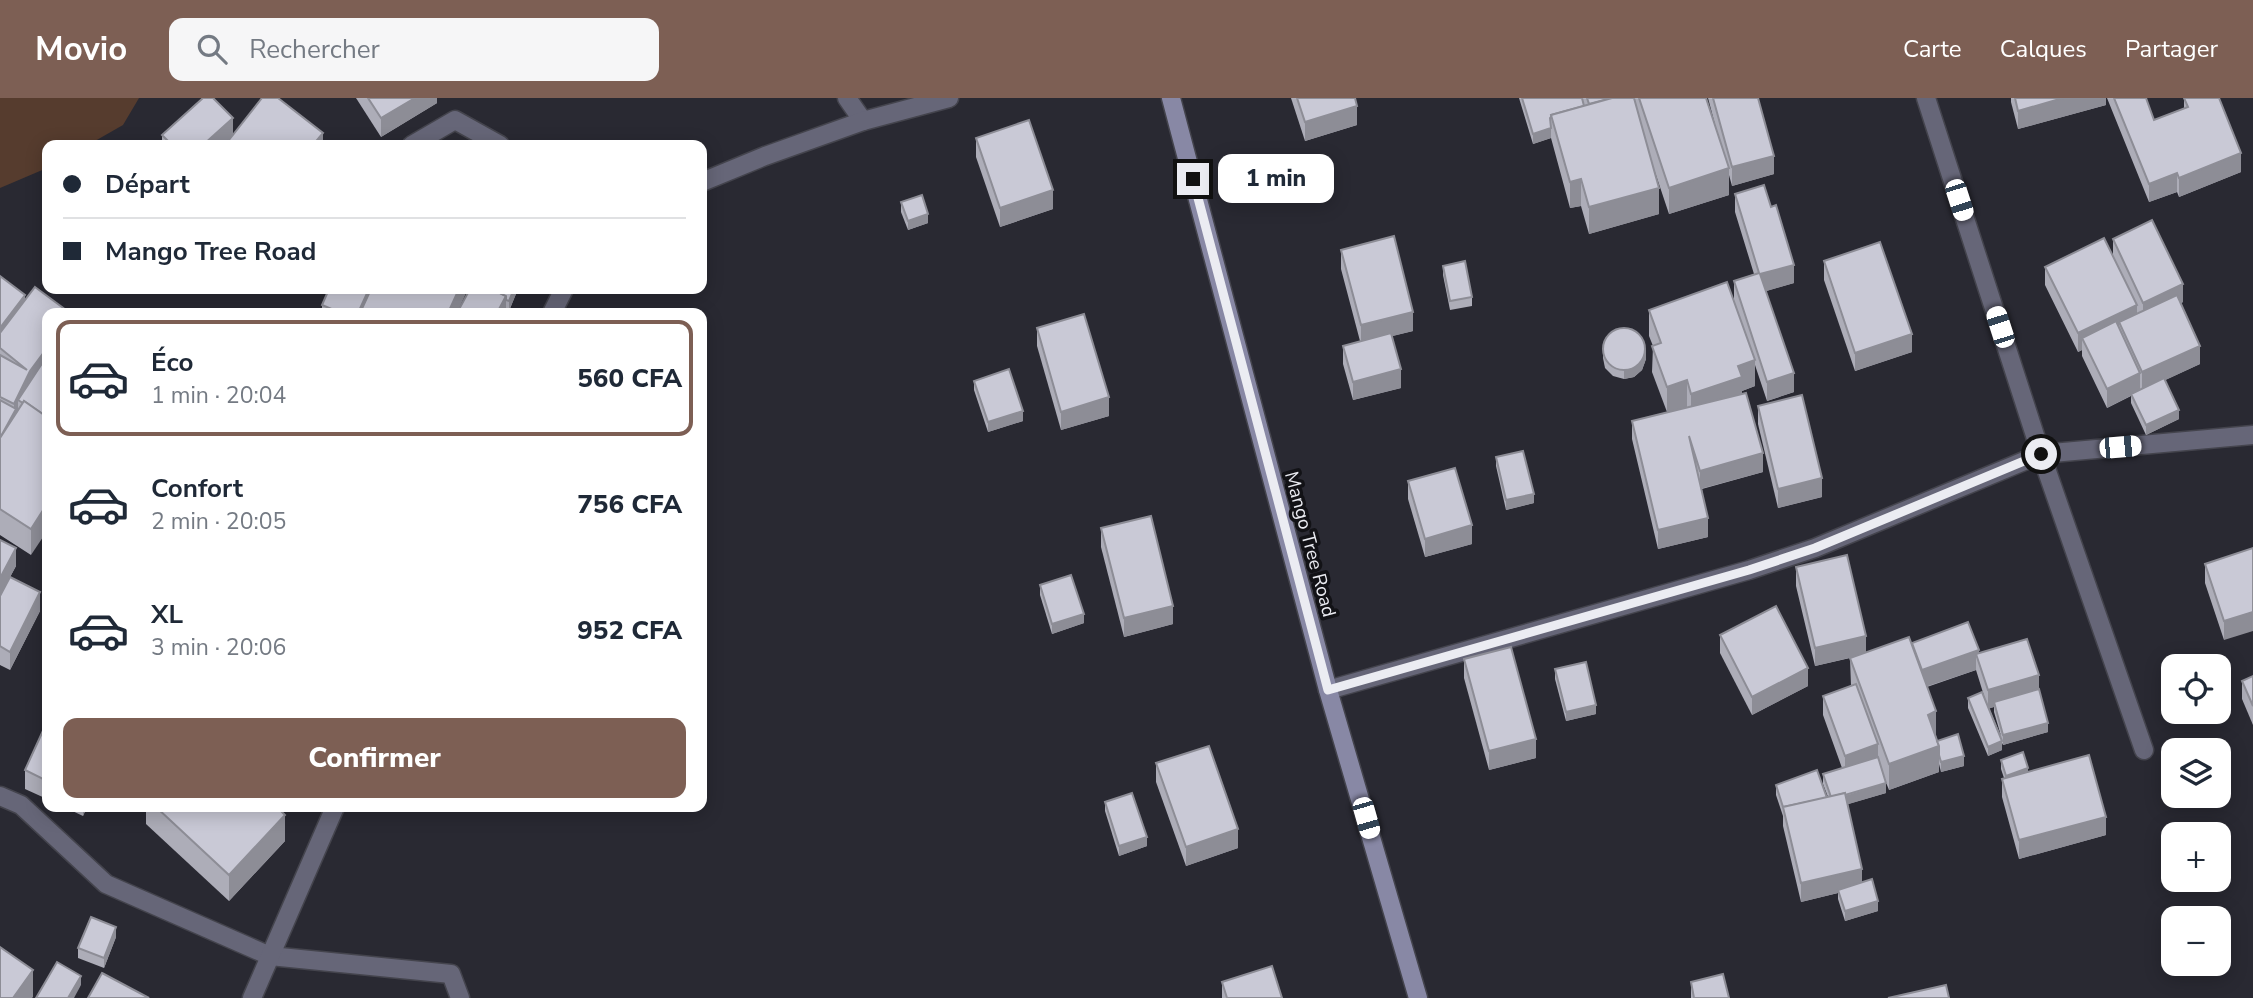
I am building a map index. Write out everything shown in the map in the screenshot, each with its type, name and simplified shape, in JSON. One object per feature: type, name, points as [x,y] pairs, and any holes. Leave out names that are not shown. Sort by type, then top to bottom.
[{"type":"main road","name":"Mango Tree Road","points":[[1171,98],[1328,690],[1418,998]]},
{"type":"street","points":[[847,98],[863,121]]},
{"type":"street","points":[[707,180],[863,121],[948,98]]},
{"type":"street","points":[[1926,98],[2041,454],[2144,750]]},
{"type":"street","points":[[421,140],[455,120],[491,140]]},
{"type":"street","points":[[1328,690],[1749,570],[1815,548],[2041,454],[2253,435]]},
{"type":"street","points":[[0,796],[20,805],[106,884],[270,956],[451,974],[460,998]]},
{"type":"street","points":[[252,998],[333,812]]},
{"type":"shaded area","points":[[0,98],[139,98],[123,125],[97,140],[42,140],[42,170],[0,188]]},
{"type":"building","points":[[203,98],[213,98],[233,118],[209,140],[167,140],[162,135]]},
{"type":"building","points":[[262,98],[278,98],[323,133],[317,140],[229,140]]},
{"type":"building","points":[[368,98],[415,98],[381,118]]},
{"type":"building","points":[[1297,98],[1355,98],[1357,106],[1305,122]]},
{"type":"building","points":[[1522,98],[1582,98],[1584,106],[1551,115],[1551,128],[1533,134]]},
{"type":"building","points":[[1587,98],[1612,98],[1589,104]]},
{"type":"building","points":[[1612,98],[1634,98],[1659,188],[1589,207],[1581,179],[1570,182],[1551,115]]},
{"type":"building","points":[[1639,98],[1706,98],[1729,168],[1669,188]]},
{"type":"building","points":[[1713,98],[1758,98],[1774,156],[1732,167]]},
{"type":"building","points":[[2015,98],[2063,98],[2018,111]]},
{"type":"building","points":[[2114,98],[2146,98],[2154,120],[2188,107],[2184,98],[2219,98],[2241,153],[2179,178],[2177,173],[2149,184]]},
{"type":"building","points":[[1029,120],[1053,190],[1000,208],[976,138]]},
{"type":"building","points":[[1764,185],[1771,207],[1776,205],[1794,265],[1760,274],[1794,373],[1767,382],[1734,281],[1759,273],[1735,194]]},
{"type":"building","points":[[922,195],[928,214],[908,221],[901,202]]},
{"type":"building","points":[[2152,220],[2183,284],[2143,303],[2113,239]]},
{"type":"building","points":[[1394,236],[1413,312],[1361,325],[1341,250]]},
{"type":"building","points":[[2104,238],[2137,305],[2078,333],[2045,267]]},
{"type":"building","points":[[1880,242],[1912,334],[1855,353],[1824,261]]},
{"type":"building","points":[[1465,261],[1472,297],[1450,301],[1443,266]]},
{"type":"building","points":[[0,276],[25,295],[0,328]]},
{"type":"building","points":[[1727,282],[1755,360],[1738,366],[1742,377],[1691,394],[1687,380],[1667,387],[1652,346],[1661,343],[1649,310]]},
{"type":"building","points":[[35,287],[63,308],[42,308],[42,355],[30,371],[14,404],[0,397],[0,355],[27,370],[0,348],[0,333]]},
{"type":"building","points":[[327,294],[367,294],[360,308],[329,308],[322,305]]},
{"type":"building","points":[[369,294],[457,294],[450,308],[362,308]]},
{"type":"building","points":[[467,294],[506,296],[500,308],[460,308]]},
{"type":"building","points":[[502,294],[512,294],[509,301]]},
{"type":"building","points":[[2177,295],[2200,346],[2142,372],[2119,322]]},
{"type":"building","points":[[1084,314],[1109,397],[1061,412],[1037,328]]},
{"type":"building","points":[[2116,321],[2140,373],[2107,389],[2082,338]]},
{"type":"building","points":[[1624,328],[1639,334],[1645,349],[1639,364],[1624,370],[1609,364],[1603,349],[1609,334]]},
{"type":"building","points":[[1391,333],[1401,369],[1353,382],[1343,346]]},
{"type":"building","points":[[42,364],[42,414],[18,400]]},
{"type":"building","points":[[1009,369],[1023,411],[988,422],[974,381]]},
{"type":"building","points":[[2164,378],[2179,410],[2146,425],[2131,394]]},
{"type":"building","points":[[1746,393],[1763,453],[1700,471],[1689,436],[1708,518],[1658,530],[1632,421]]},
{"type":"building","points":[[1802,395],[1822,478],[1778,489],[1758,406]]},
{"type":"building","points":[[0,400],[16,409],[0,438]]},
{"type":"building","points":[[24,401],[42,414],[42,512],[31,529],[0,509],[0,438]]},
{"type":"building","points":[[1523,451],[1534,494],[1506,500],[1496,457]]},
{"type":"building","points":[[1455,468],[1472,525],[1425,539],[1408,481]]},
{"type":"building","points":[[1151,516],[1173,606],[1124,618],[1101,528]]},
{"type":"building","points":[[0,540],[16,548],[0,578]]},
{"type":"building","points":[[2253,548],[2253,612],[2224,621],[2205,564]]},
{"type":"building","points":[[1847,555],[1866,636],[1815,648],[1796,567]]},
{"type":"building","points":[[1071,575],[1084,614],[1052,624],[1040,585]]},
{"type":"building","points":[[10,577],[40,592],[10,652],[0,646],[0,596]]},
{"type":"building","points":[[1776,606],[1808,668],[1752,697],[1720,635]]},
{"type":"building","points":[[1968,622],[1979,650],[1922,670],[1912,643]]},
{"type":"building","points":[[1909,637],[1936,711],[1928,715],[1939,746],[1889,764],[1850,658]]},
{"type":"building","points":[[2027,639],[2039,675],[1988,690],[1976,654]]},
{"type":"building","points":[[1511,647],[1536,739],[1489,751],[1464,659]]},
{"type":"building","points":[[1586,662],[1596,705],[1566,712],[1555,669]]},
{"type":"building","points":[[2253,676],[2253,706],[2242,681]]},
{"type":"building","points":[[1856,684],[1878,744],[1845,756],[1823,696]]},
{"type":"building","points":[[2039,689],[2048,723],[2003,735],[1994,702]]},
{"type":"building","points":[[1982,692],[2002,741],[1988,747],[1968,698]]},
{"type":"building","points":[[42,733],[42,778],[25,770]]},
{"type":"building","points":[[1958,734],[1964,756],[1941,762],[1937,741]]},
{"type":"building","points":[[1209,746],[1238,829],[1186,847],[1156,763]]},
{"type":"building","points":[[2023,752],[2028,768],[2006,776],[2001,760]]},
{"type":"building","points":[[2089,755],[2106,817],[2019,840],[2002,779]]},
{"type":"building","points":[[1878,757],[1886,783],[1831,797],[1823,774]]},
{"type":"building","points":[[1817,770],[1827,798],[1783,807],[1776,785]]},
{"type":"building","points":[[1132,793],[1147,837],[1119,846],[1105,802]]},
{"type":"building","points":[[1845,793],[1862,869],[1801,883],[1783,807]]},
{"type":"building","points":[[161,812],[282,812],[285,815],[229,875]]},
{"type":"building","points":[[1872,879],[1878,901],[1845,911],[1838,890]]},
{"type":"building","points":[[91,917],[116,927],[104,958],[78,948]]},
{"type":"building","points":[[0,947],[33,970],[13,998],[0,998]]},
{"type":"building","points":[[57,962],[81,976],[68,998],[36,998]]},
{"type":"building","points":[[1272,966],[1282,998],[1227,998],[1222,982]]},
{"type":"building","points":[[102,973],[149,998],[88,998]]},
{"type":"building","points":[[1723,974],[1729,998],[1694,998],[1691,982]]},
{"type":"building","points":[[1946,985],[1949,998],[1888,998]]},
{"type":"route","points":[[1193,179],[1328,690],[1749,570],[1815,548],[2041,454]]}]
